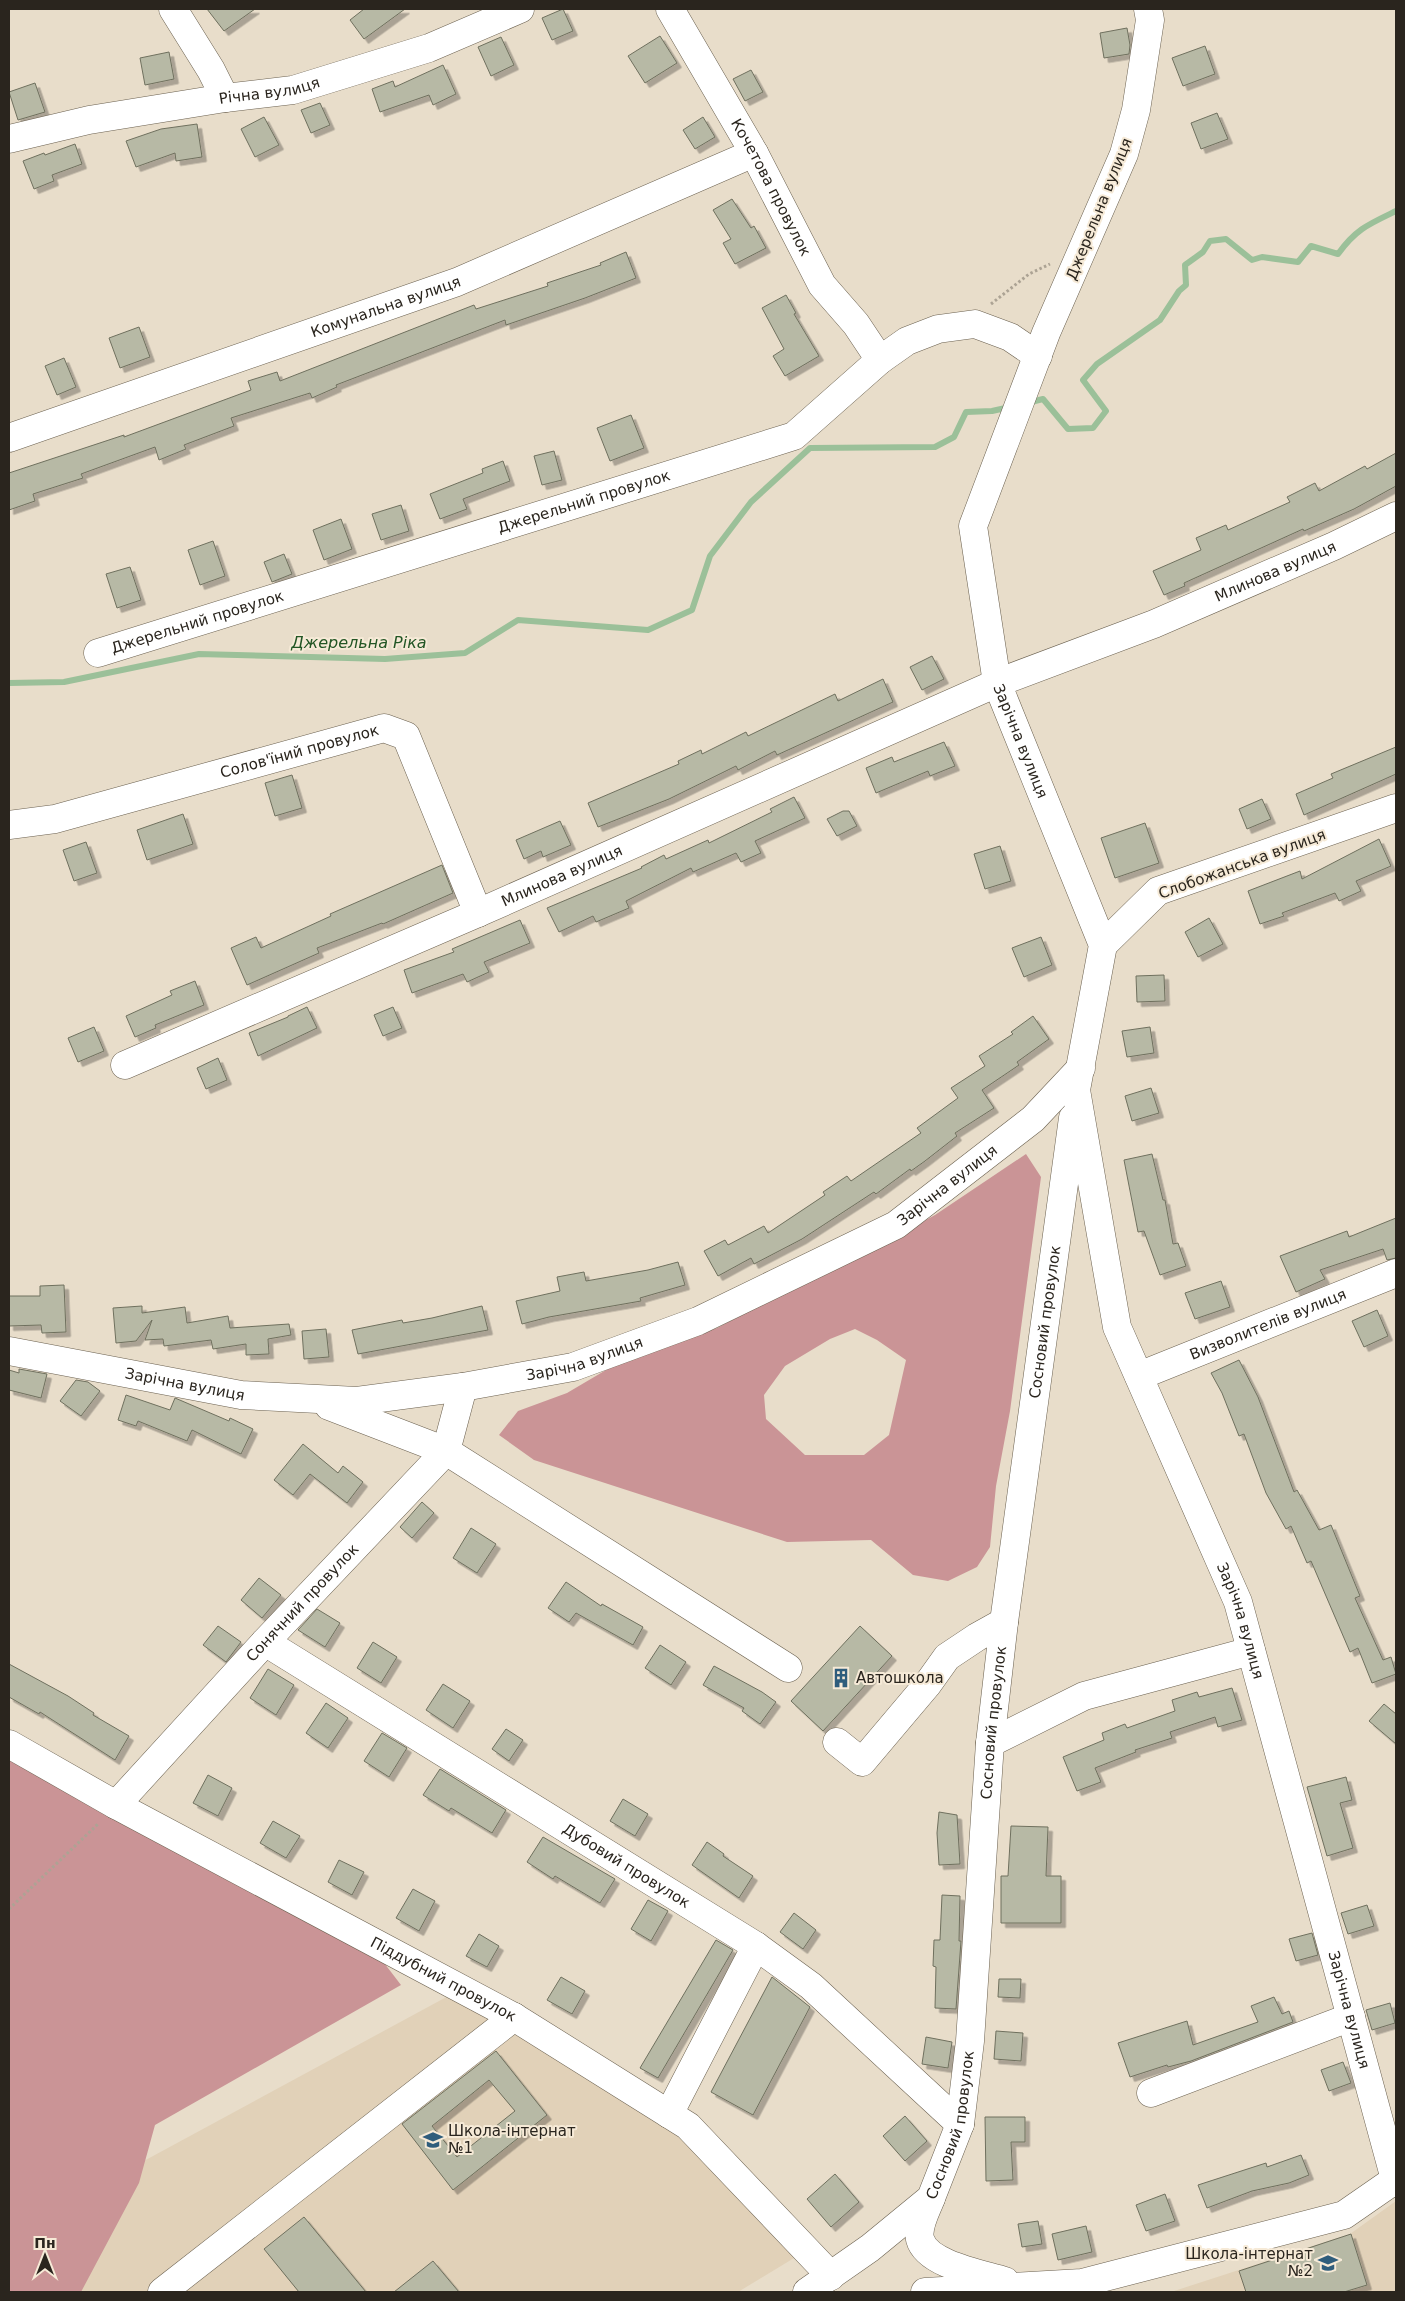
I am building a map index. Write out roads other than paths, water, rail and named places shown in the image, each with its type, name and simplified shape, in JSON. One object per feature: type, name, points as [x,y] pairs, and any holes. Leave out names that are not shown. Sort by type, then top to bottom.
[{"type":"street","points":[[173,9],[211,70],[225,98]]},
{"type":"street","name":"Річна вулиця","points":[[9,139],[89,120],[225,98],[293,90],[429,48],[520,9]]},
{"type":"street","name":"Кочетова провулок","points":[[670,9],[754,153],[822,285],[856,324],[880,360]]},
{"type":"street","name":"Джерельна вулиця","points":[[1017,413],[1034,364],[1124,154],[1136,110],[1150,20],[1148,9]]},
{"type":"street","name":"Комунальна вулиця","points":[[9,438],[457,282],[754,153]]},
{"type":"street","name":"Джерельний провулок","points":[[98,653],[794,436],[880,360],[907,341],[938,329],[975,324],[1010,337],[1034,364]]},
{"type":"street","name":"Зарічна вулиця","points":[[1017,413],[972,526],[997,683],[1104,945],[1079,1079],[1117,1327],[1238,1602],[1395,2181]]},
{"type":"street","name":"Млинова вулиця","points":[[125,1065],[478,913],[997,683],[1154,624],[1334,546],[1396,516]]},
{"type":"street","name":"Солов'їний провулок","points":[[9,825],[55,819],[384,728],[406,736],[478,913]]},
{"type":"street","name":"Слобожанська вулиця","points":[[1104,945],[1158,891],[1396,808]]},
{"type":"street","name":"Зарічна вулиця","points":[[9,1351],[240,1395],[357,1401],[463,1387],[573,1366],[698,1321],[896,1225],[1033,1119],[1079,1079]]},
{"type":"street","name":"Сосновий провулок","points":[[806,2292],[831,2276],[931,2198],[960,2124],[970,2040],[990,1743],[1004,1622],[1079,1079]]},
{"type":"street","name":"Визволителів вулиця","points":[[1139,1376],[1396,1273]]},
{"type":"street","name":"Сонячний провулок","points":[[108,1814],[266,1642],[446,1451],[463,1387]]},
{"type":"street","points":[[309,1398],[446,1451],[788,1668]]},
{"type":"street","points":[[837,1742],[862,1762],[927,1685],[947,1657],[1004,1622]]},
{"type":"street","name":"Дубовий провулок","points":[[266,1642],[756,1946],[811,1986],[960,2124]]},
{"type":"street","points":[[990,1743],[1084,1696],[1251,1651]]},
{"type":"street","name":"Піддубний провулок","points":[[9,1744],[108,1814],[514,2016],[688,2126],[831,2276]]},
{"type":"street","points":[[669,2114],[756,1946]]},
{"type":"street","points":[[162,2292],[514,2016]]},
{"type":"street","points":[[1151,2093],[1351,2016]]},
{"type":"street","points":[[925,2292],[1082,2283],[1344,2215],[1395,2181]]},
{"type":"street","points":[[931,2198],[921,2227],[920,2238],[925,2248],[943,2261],[1024,2286]]},
{"type":"waterway","name":"Джерельна Ріка","points":[[1027,403],[1043,399],[1068,429],[1093,428],[1106,411],[1083,380],[1097,364],[1160,320],[1179,291],[1186,285],[1185,265],[1203,252],[1210,241],[1226,239],[1252,260],[1262,257],[1298,262],[1311,246],[1338,254],[1357,233],[1396,211]]},
{"type":"waterway","name":"Джерельна Ріка","points":[[9,683],[64,682],[199,654],[385,659],[465,653],[518,620],[648,630],[692,610],[710,556],[751,502],[810,448],[935,447],[954,437],[966,412],[992,411],[1010,407]]},
{"type":"place","name":"Автошкола","points":[[841,1678]]},
{"type":"place","name":"Школа-інтернат №1","points":[[433,2140]]},
{"type":"place","name":"Школа-інтернат №2","points":[[1328,2263]]}]
